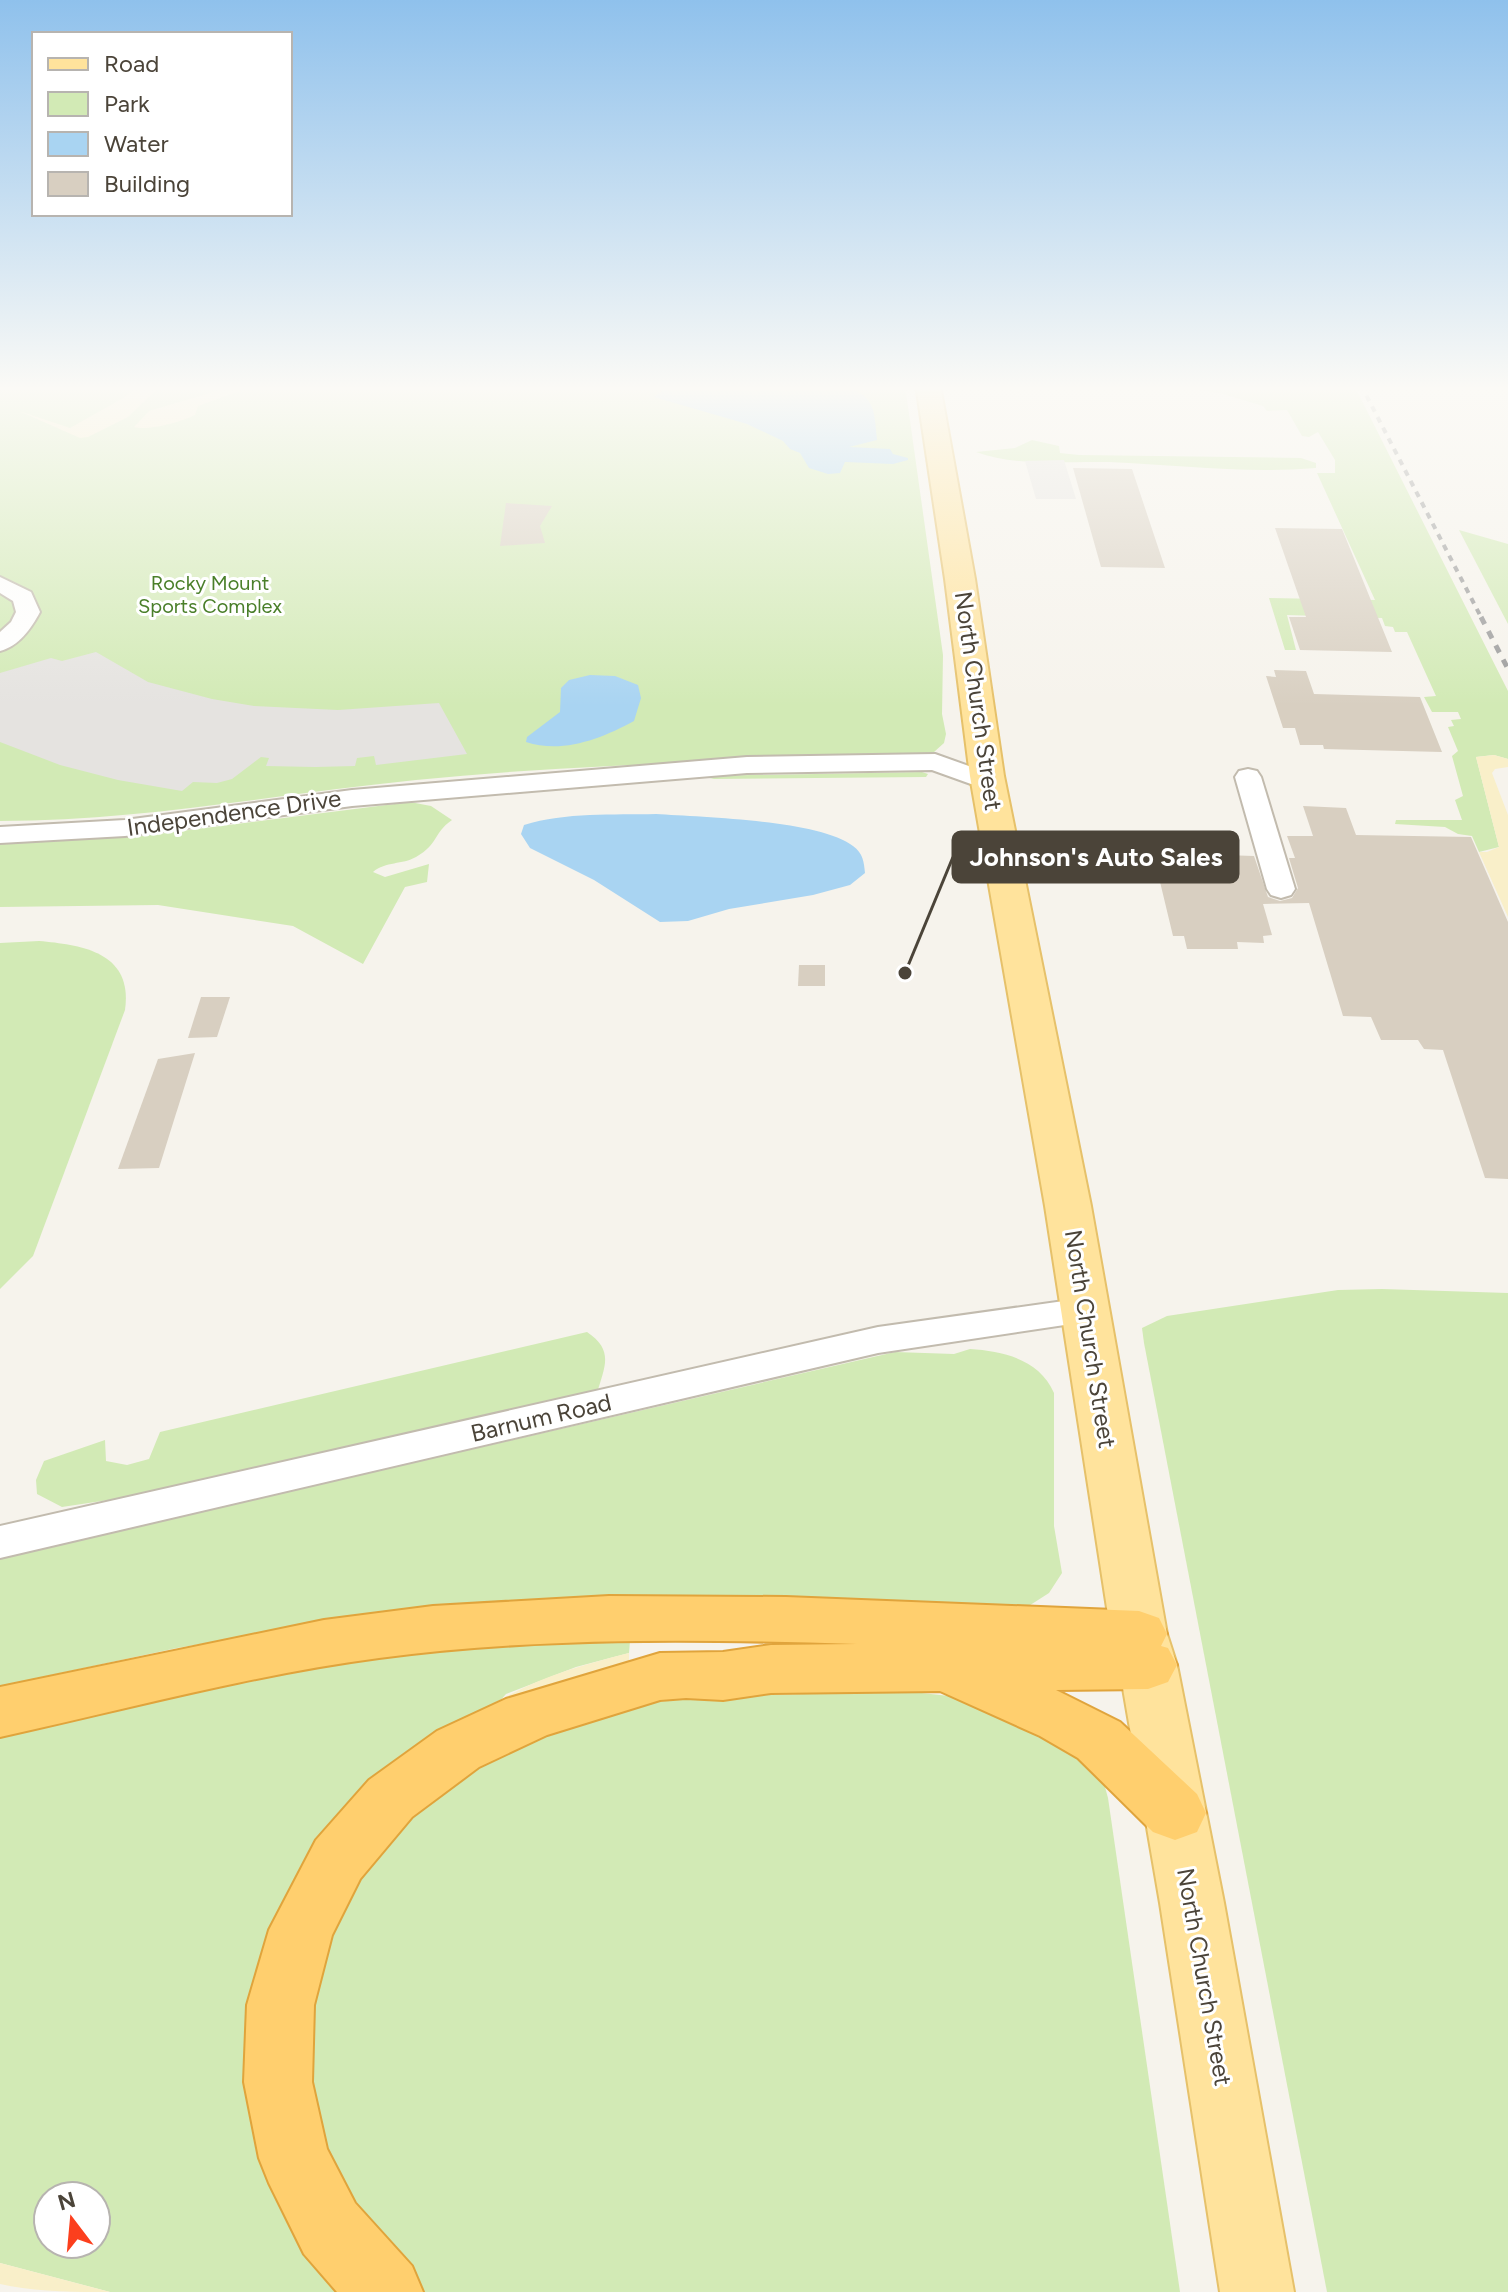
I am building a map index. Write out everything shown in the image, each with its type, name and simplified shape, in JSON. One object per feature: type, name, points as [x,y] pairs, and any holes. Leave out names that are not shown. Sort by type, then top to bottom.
[{"type":"highway","points":[[0,1712],[350,1639],[539,1621],[726,1616],[1144,1650]]},
{"type":"highway","points":[[386,2292],[357,2267],[325,2226],[300,2179],[276,2080],[276,2018],[290,1960],[329,1870],[357,1835],[418,1775],[456,1750],[523,1716],[680,1674],[723,1676],[771,1669],[940,1667],[1144,1650]]},
{"type":"highway","points":[[940,1667],[1061,1718],[1099,1740],[1175,1813]]},
{"type":"main road","name":"North Church Street","points":[[946,492],[960,579],[979,776],[1085,1311],[1257,2292]]},
{"type":"street","points":[[0,584],[23,597],[28,612],[21,626],[0,644]]},
{"type":"street","name":"Independence Drive","points":[[0,835],[125,828],[352,798],[467,787],[937,785],[979,776]]},
{"type":"street","points":[[1248,777],[1281,889]]},
{"type":"street","name":"Barnum Road","points":[[0,1542],[878,1340],[1085,1311]]},
{"type":"green space","name":"Rocky Mount Sports Complex","points":[[0,492],[920,492],[943,655],[942,714],[946,734],[944,743],[934,752],[918,757],[667,764],[479,774],[156,812],[0,821]]},
{"type":"green space","points":[[1326,492],[1408,492],[1508,691],[1508,759],[1494,755],[1476,757],[1499,847],[1479,852],[1472,836],[1458,834],[1445,827],[1395,824],[1396,820],[1462,820],[1455,800],[1463,796],[1452,756],[1458,751],[1448,727],[1454,726],[1451,720],[1461,719],[1458,712],[1432,712],[1424,697],[1436,696],[1407,632],[1395,632],[1393,627],[1385,626],[1382,618],[1287,615],[1296,650],[1285,650],[1269,598],[1375,600]]},
{"type":"green space","points":[[1459,530],[1508,544],[1508,624]]},
{"type":"green space","points":[[928,774],[926,777],[714,779],[700,776]]},
{"type":"green space","points":[[410,802],[431,806],[452,820],[423,852],[373,872],[385,877],[429,864],[427,882],[405,887],[363,964],[293,926],[158,905],[0,907],[0,843],[142,836]]},
{"type":"green space","points":[[39,941],[73,945],[102,956],[113,964],[121,976],[125,991],[125,1010],[33,1256],[0,1289],[0,943]]},
{"type":"green space","points":[[1338,1290],[1508,1293],[1508,2292],[1327,2292],[1142,1328],[1167,1316]]},
{"type":"green space","points":[[587,1332],[604,1352],[604,1367],[597,1393],[135,1496],[62,1507],[37,1494],[36,1480],[44,1461],[105,1440],[106,1461],[127,1465],[149,1459],[160,1432]]},
{"type":"green space","points":[[970,1349],[1020,1359],[1040,1372],[1054,1393],[1054,1526],[1062,1573],[1049,1593],[1024,1609],[312,1625],[177,1648],[0,1686],[0,1558],[895,1352],[954,1354]]},
{"type":"green space","points":[[630,1641],[629,1653],[576,1667],[506,1694],[263,1972],[345,2292],[110,2292],[0,2263],[0,1727],[286,1671],[457,1650]]},
{"type":"green space","points":[[903,1691],[977,1699],[1043,1725],[1101,1772],[1108,1798],[1180,2292],[422,2292],[341,2197],[304,2108],[300,2022],[351,1872],[455,1778],[526,1739],[614,1707],[700,1697]]},
{"type":"sand","points":[[1494,755],[1508,759],[1508,767],[1495,769],[1492,773],[1508,815],[1508,917],[1479,852],[1499,847],[1476,757]]},
{"type":"sand","points":[[629,1653],[629,1661],[551,1684],[471,1718],[509,1695],[547,1678]]},
{"type":"sand","points":[[0,2263],[110,2292],[68,2292],[0,2284]]},
{"type":"shaded area","points":[[1034,492],[1074,492],[1076,499],[1036,499]]},
{"type":"shaded area","points":[[96,652],[148,682],[212,699],[254,706],[338,710],[439,703],[467,754],[376,765],[374,756],[357,758],[355,766],[315,767],[266,766],[269,758],[261,757],[232,779],[217,783],[193,782],[182,791],[118,780],[60,765],[0,742],[0,673],[51,658],[62,661]]},
{"type":"water","points":[[590,675],[615,676],[638,685],[641,698],[634,721],[581,743],[553,746],[526,742],[527,737],[560,712],[561,688],[569,680]]},
{"type":"water","points":[[656,814],[759,821],[815,830],[853,846],[862,858],[865,873],[850,885],[813,895],[729,909],[688,921],[660,922],[594,880],[530,848],[521,834],[524,825],[556,818]]},
{"type":"building","points":[[1080,492],[1140,492],[1165,568],[1101,567]]},
{"type":"building","points":[[506,503],[552,506],[540,526],[545,543],[500,546]]},
{"type":"building","points":[[1275,528],[1342,529],[1392,652],[1300,650],[1289,617],[1306,617]]},
{"type":"building","points":[[1274,670],[1306,671],[1314,694],[1420,697],[1442,752],[1324,749],[1323,745],[1300,745],[1295,728],[1283,728],[1266,676],[1276,677]]},
{"type":"building","points":[[1303,806],[1346,808],[1356,835],[1471,837],[1508,922],[1508,1179],[1485,1178],[1443,1050],[1424,1049],[1418,1040],[1381,1040],[1371,1017],[1343,1016],[1309,903],[1263,904],[1272,935],[1263,936],[1264,943],[1237,942],[1238,949],[1187,949],[1184,936],[1173,936],[1155,861],[1170,860],[1167,850],[1224,851],[1224,855],[1254,856],[1268,897],[1280,901],[1292,898],[1298,888],[1289,858],[1295,858],[1287,836],[1313,836]]},
{"type":"building","points":[[799,965],[825,965],[825,986],[798,986]]},
{"type":"building","points":[[201,997],[230,997],[217,1037],[188,1038]]},
{"type":"building","points":[[195,1053],[159,1168],[118,1169],[158,1059]]},
{"type":"railway","points":[[1416,492],[1482,619]]},
{"type":"railway","points":[[1481,617],[1508,669]]},
{"type":"place","name":"Johnson's Auto Sales","points":[[905,973]]}]
